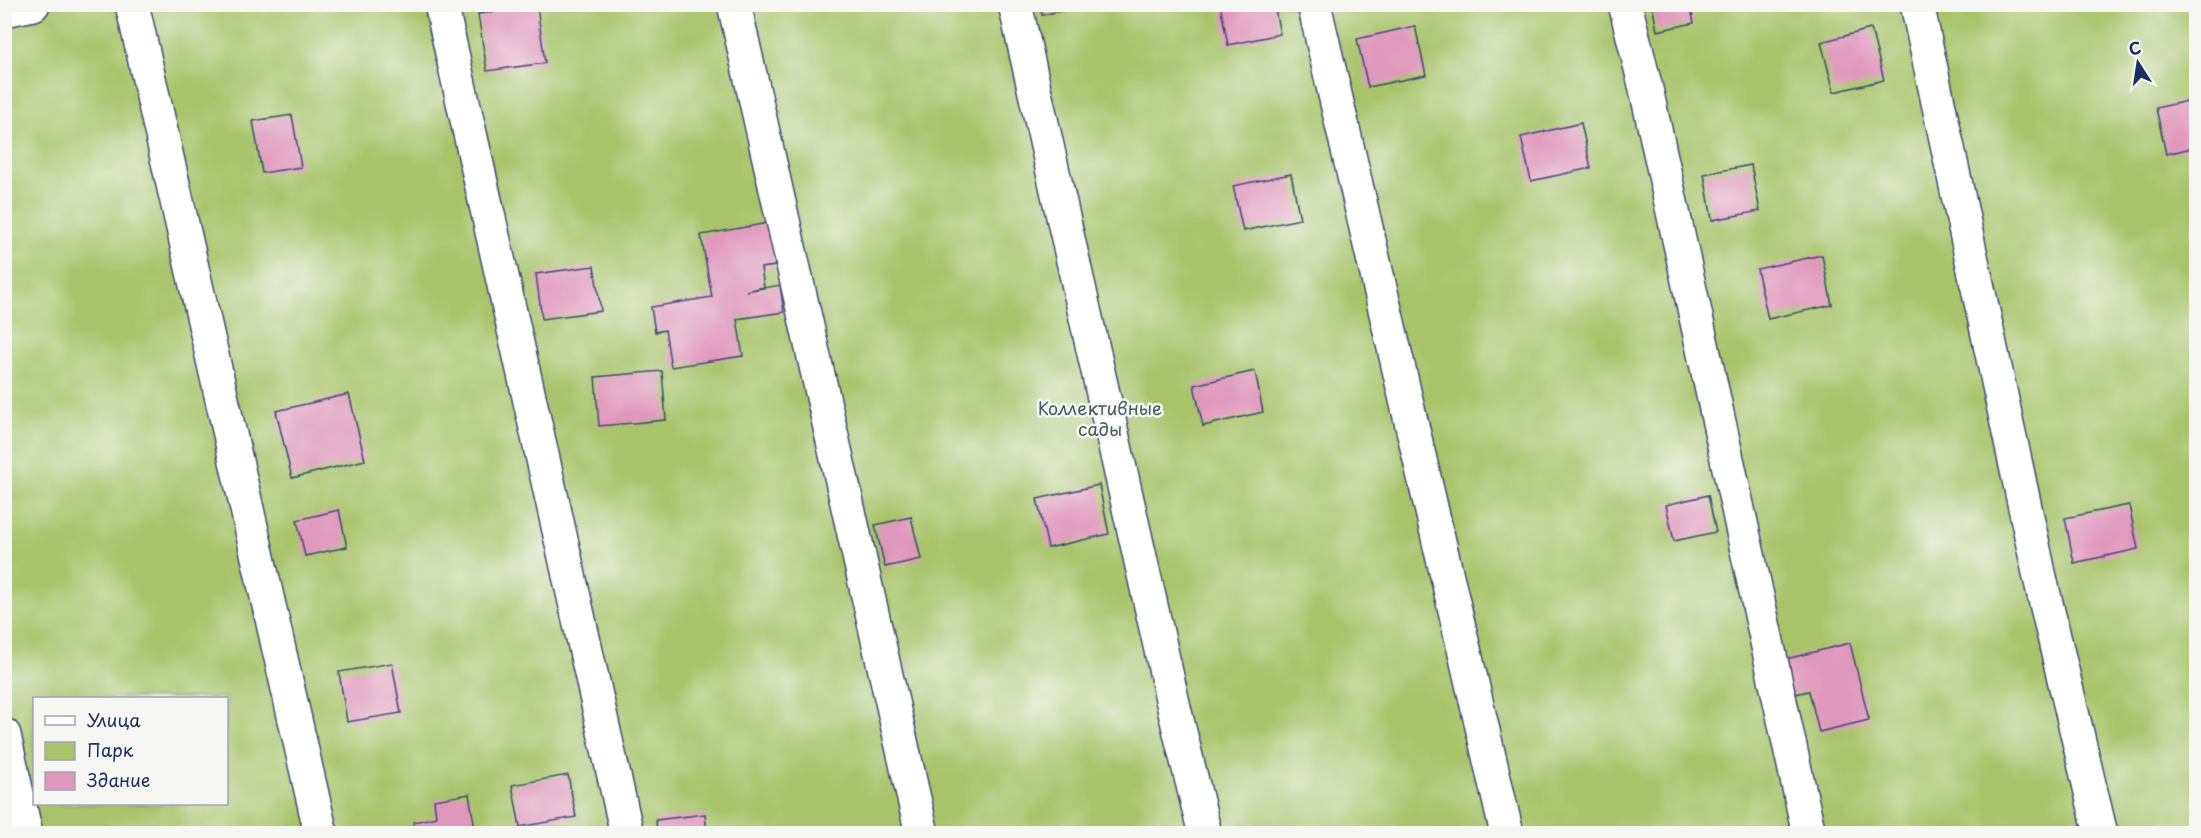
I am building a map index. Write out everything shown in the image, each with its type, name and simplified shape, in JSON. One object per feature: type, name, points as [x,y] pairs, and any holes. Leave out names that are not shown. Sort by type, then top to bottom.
[{"type":"street","points":[[4,10],[33,4]]},
{"type":"street","points":[[132,4],[321,834]]},
{"type":"street","points":[[441,4],[627,834]]},
{"type":"street","points":[[734,4],[922,834]]},
{"type":"street","points":[[1015,4],[1205,834]]},
{"type":"street","points":[[1314,4],[1507,834]]},
{"type":"street","points":[[1625,4],[1647,93],[1809,834]]},
{"type":"street","points":[[1917,4],[2041,582],[2101,834]]},
{"type":"street","points":[[4,735],[26,834]]},
{"type":"green space","name":"Коллективные сады","points":[[5,5],[2196,5],[2196,833],[5,834]]},
{"type":"building","points":[[1040,4],[1086,4],[1086,6],[1042,15]]},
{"type":"building","points":[[1220,4],[1274,4],[1280,34],[1228,45]]},
{"type":"building","points":[[1652,4],[1690,4],[1694,23],[1657,31]]},
{"type":"building","points":[[537,6],[545,63],[487,71],[478,14]]},
{"type":"building","points":[[1415,26],[1426,75],[1368,87],[1357,39]]},
{"type":"building","points":[[1871,29],[1884,80],[1834,92],[1821,42]]},
{"type":"building","points":[[2196,99],[2196,147],[2166,154],[2156,108]]},
{"type":"building","points":[[292,115],[301,167],[262,173],[253,121]]},
{"type":"building","points":[[1581,123],[1591,168],[1531,181],[1521,137]]},
{"type":"building","points":[[1751,165],[1760,211],[1712,220],[1704,174]]},
{"type":"building","points":[[1291,174],[1300,219],[1243,231],[1233,186]]},
{"type":"building","points":[[768,223],[775,266],[761,268],[764,287],[746,291],[780,285],[784,312],[737,319],[743,356],[671,367],[665,330],[655,332],[651,307],[712,297],[701,235]]},
{"type":"building","points":[[1822,255],[1832,305],[1768,319],[1757,269]]},
{"type":"building","points":[[594,266],[601,311],[542,319],[536,274]]},
{"type":"building","points":[[662,371],[666,420],[599,426],[595,377]]},
{"type":"building","points":[[1255,371],[1263,412],[1203,426],[1194,385]]},
{"type":"building","points":[[349,394],[365,460],[292,478],[276,411]]},
{"type":"building","points":[[1099,485],[1109,534],[1048,548],[1037,499]]},
{"type":"building","points":[[1708,495],[1716,532],[1674,541],[1666,505]]},
{"type":"building","points":[[2129,505],[2138,549],[2074,563],[2065,518]]},
{"type":"building","points":[[339,510],[347,547],[305,556],[297,520]]},
{"type":"building","points":[[911,517],[921,559],[885,567],[875,525]]},
{"type":"building","points":[[1850,643],[1869,720],[1819,732],[1809,691],[1791,695],[1782,660]]},
{"type":"building","points":[[392,663],[401,713],[347,722],[339,672]]},
{"type":"building","points":[[568,775],[576,817],[520,827],[512,785]]},
{"type":"building","points":[[469,794],[476,834],[404,834],[415,830],[414,822],[436,817],[434,800]]},
{"type":"building","points":[[705,814],[707,834],[657,834],[656,820]]}]
